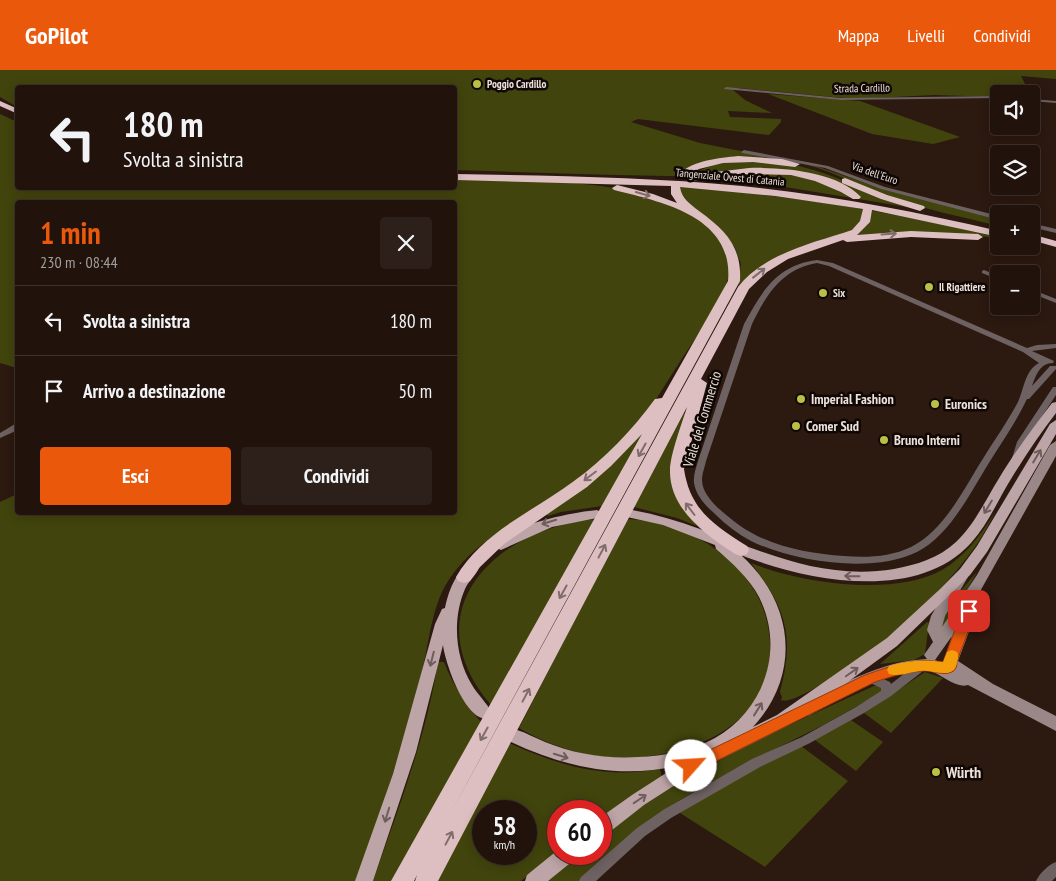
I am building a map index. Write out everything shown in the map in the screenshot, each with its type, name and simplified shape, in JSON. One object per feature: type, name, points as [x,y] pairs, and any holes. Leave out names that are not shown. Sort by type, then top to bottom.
[{"type":"highway","points":[[0,103],[15,110]]},
{"type":"highway","points":[[0,110],[15,117]]},
{"type":"highway","points":[[684,174],[705,165],[730,160],[762,160],[791,163],[819,170],[896,201],[990,226]]},
{"type":"highway","points":[[513,176],[580,174],[688,178],[748,171],[776,171],[819,179],[844,188],[856,196]]},
{"type":"highway","name":"Tangenziale Ovest di Catania","points":[[457,175],[648,178],[755,186],[891,206],[990,226]]},
{"type":"highway","points":[[513,176],[614,187],[665,201],[702,219]]},
{"type":"highway","name":"Tangenziale Ovest di Catania","points":[[513,176],[646,182],[743,189],[859,205],[990,232]]},
{"type":"highway","points":[[675,187],[679,200],[728,243],[736,262],[736,271],[730,291],[716,327],[698,387],[677,469],[677,481],[685,503],[693,514],[716,534],[741,550]]},
{"type":"highway","points":[[402,881],[716,327],[753,277],[784,257],[856,232],[865,222],[866,210]]},
{"type":"highway","points":[[823,243],[852,238],[904,234],[940,234],[990,239]]},
{"type":"highway","points":[[1040,240],[1056,244]]},
{"type":"highway","points":[[1040,246],[1056,250]]},
{"type":"highway","points":[[464,577],[472,563],[488,546],[568,493],[619,452],[654,410],[691,351],[716,327]]},
{"type":"highway","points":[[426,881],[716,327]]},
{"type":"main road","points":[[632,514],[661,519],[797,570],[830,575],[883,575],[914,570],[948,556],[973,531],[1013,466],[1056,405]]},
{"type":"main road","points":[[612,820],[638,800],[691,766],[783,720],[867,662],[892,642],[965,572],[982,549],[1056,424]]},
{"type":"main road","points":[[364,881],[377,847],[420,711],[440,628],[464,577],[501,545],[524,532],[560,519],[597,514]]},
{"type":"main road","points":[[517,737],[543,750],[564,757],[605,764],[655,762],[694,755],[712,748],[730,738],[744,727],[755,714],[768,691],[778,664],[779,637],[775,616],[760,586],[748,571],[731,554],[707,536]]},
{"type":"main road","points":[[454,597],[449,626],[452,656],[463,685],[484,712]]},
{"type":"main road","points":[[730,738],[766,729]]},
{"type":"main road","points":[[691,766],[712,748]]},
{"type":"main road","points":[[534,881],[554,865]]},
{"type":"street","name":"Strada Cardillo","points":[[726,88],[841,100],[990,97]]},
{"type":"street","points":[[1040,101],[1056,102]]},
{"type":"street","name":"Via dell'Euro","points":[[744,152],[826,167],[883,188],[990,216]]},
{"type":"street","points":[[1040,227],[1056,231]]},
{"type":"street","name":"Viale del Commercio","points":[[1022,400],[944,526],[918,547],[892,557],[861,560],[823,559],[756,539],[729,523],[710,505],[702,494],[698,480],[702,461],[752,315],[773,284],[791,269],[806,261],[817,260],[831,264],[1027,351],[1054,365]]},
{"type":"street","points":[[984,272],[990,274]]},
{"type":"street","points":[[1040,295],[1056,301]]},
{"type":"street","points":[[1027,351],[1037,347],[1056,346]]},
{"type":"street","points":[[1022,400],[1034,370],[1039,365],[1054,365]]},
{"type":"street","points":[[1022,400],[1054,365]]},
{"type":"street","points":[[1013,466],[1021,442],[1056,389]]},
{"type":"street","points":[[0,436],[15,428]]},
{"type":"street","points":[[586,881],[641,832],[682,805],[756,764],[806,740],[887,693],[938,656],[1056,445]]},
{"type":"street","points":[[938,656],[935,624],[965,572]]},
{"type":"street","points":[[783,720],[870,678],[938,656],[966,600],[982,578]]},
{"type":"street","points":[[938,656],[988,689],[1056,724]]},
{"type":"street","points":[[870,678],[886,685],[887,693]]},
{"type":"street","points":[[1043,881],[1056,868]]},
{"type":"shaded area","points":[[0,70],[1056,70],[1056,79],[1021,76],[1026,85],[990,85],[990,97],[934,95],[854,99],[739,88],[732,89],[745,100],[772,113],[728,111],[730,117],[781,119],[781,122],[769,135],[638,119],[631,122],[700,143],[813,165],[879,188],[990,217],[990,224],[888,197],[818,168],[785,160],[767,158],[729,158],[711,161],[694,166],[680,174],[732,161],[759,160],[780,162],[821,172],[919,209],[785,187],[696,179],[751,172],[786,173],[826,182],[852,196],[859,197],[838,184],[816,175],[792,172],[766,171],[668,176],[457,170],[457,85],[15,85],[15,106],[0,97]]},
{"type":"shaded area","points":[[768,94],[860,101],[960,137],[933,144],[872,134]]},
{"type":"shaded area","points":[[0,114],[15,121],[15,190],[457,190],[457,180],[554,182],[589,185],[623,190],[655,198],[684,211],[710,229],[721,241],[730,260],[726,286],[710,317],[655,401],[631,433],[581,477],[481,545],[457,568],[445,586],[434,614],[417,695],[404,740],[357,881],[0,881],[0,502],[15,495],[15,515],[457,515],[457,200],[15,200],[15,367],[0,363]]},
{"type":"shaded area","points":[[679,186],[778,197],[875,211],[971,229],[990,234],[990,237],[958,234],[853,236],[868,224],[864,218],[855,230],[804,245],[762,266],[738,286],[741,264],[735,248],[718,227],[683,202]]},
{"type":"shaded area","points":[[684,413],[687,415],[672,470],[687,511],[697,526],[677,518],[634,507]]},
{"type":"shaded area","points":[[648,426],[602,506],[561,512],[548,516],[546,513]]},
{"type":"shaded area","points":[[996,511],[978,543],[947,582],[894,633],[856,662],[820,685],[790,700],[781,700],[780,692],[787,655],[787,638],[784,623],[780,609],[772,594],[751,563],[771,570],[820,581],[873,585],[899,583],[922,578],[951,564],[979,536]]},
{"type":"shaded area","points":[[596,519],[491,705],[468,670],[459,638],[462,607],[476,580],[497,557],[526,539],[559,526]]},
{"type":"shaded area","points":[[627,519],[669,526],[682,531],[708,544],[730,561],[747,580],[760,600],[767,623],[770,648],[766,678],[754,703],[735,723],[711,738],[684,749],[655,756],[625,758],[576,752],[537,738],[519,728]]},
{"type":"shaded area","points":[[977,572],[943,632],[940,624],[955,597]]},
{"type":"shaded area","points":[[927,622],[929,623],[925,654],[914,660],[880,664]]},
{"type":"shaded area","points":[[438,662],[444,662],[460,694],[481,722],[393,881],[373,881],[419,746]]},
{"type":"shaded area","points":[[925,672],[943,678],[891,733],[864,713]]},
{"type":"shaded area","points":[[874,686],[880,686],[884,691],[685,797],[650,819],[612,853],[612,827],[633,812],[700,771],[803,719]]},
{"type":"shaded area","points":[[851,720],[883,742],[856,771],[815,740]]},
{"type":"shaded area","points":[[509,743],[546,758],[583,768],[620,772],[660,769],[662,778],[612,811],[612,800],[547,800],[547,860],[521,881],[436,881],[472,813],[472,865],[537,865],[537,800],[479,800]]},
{"type":"shaded area","points":[[801,746],[848,781],[765,867],[680,813],[723,786]]},
{"type":"shaded area","points":[[564,865],[598,865],[580,881],[544,881]]},
{"type":"slow traffic","points":[[894,670],[923,665],[943,669],[950,666],[952,656]]},
{"type":"place","name":"Poggio Cardillo","points":[[477,84]]},
{"type":"place","name":"Il Rigattiere","points":[[929,287]]},
{"type":"place","name":"Six","points":[[823,293]]},
{"type":"place","name":"Imperial Fashion","points":[[801,399]]},
{"type":"place","name":"Euronics","points":[[935,404]]},
{"type":"place","name":"Comer Sud","points":[[796,426]]},
{"type":"place","name":"Bruno Interni","points":[[884,440]]},
{"type":"place","name":"Würth","points":[[936,772]]},
{"type":"route","points":[[691,766],[870,678],[893,670],[923,665],[947,668],[950,666],[950,661],[969,611]]}]
